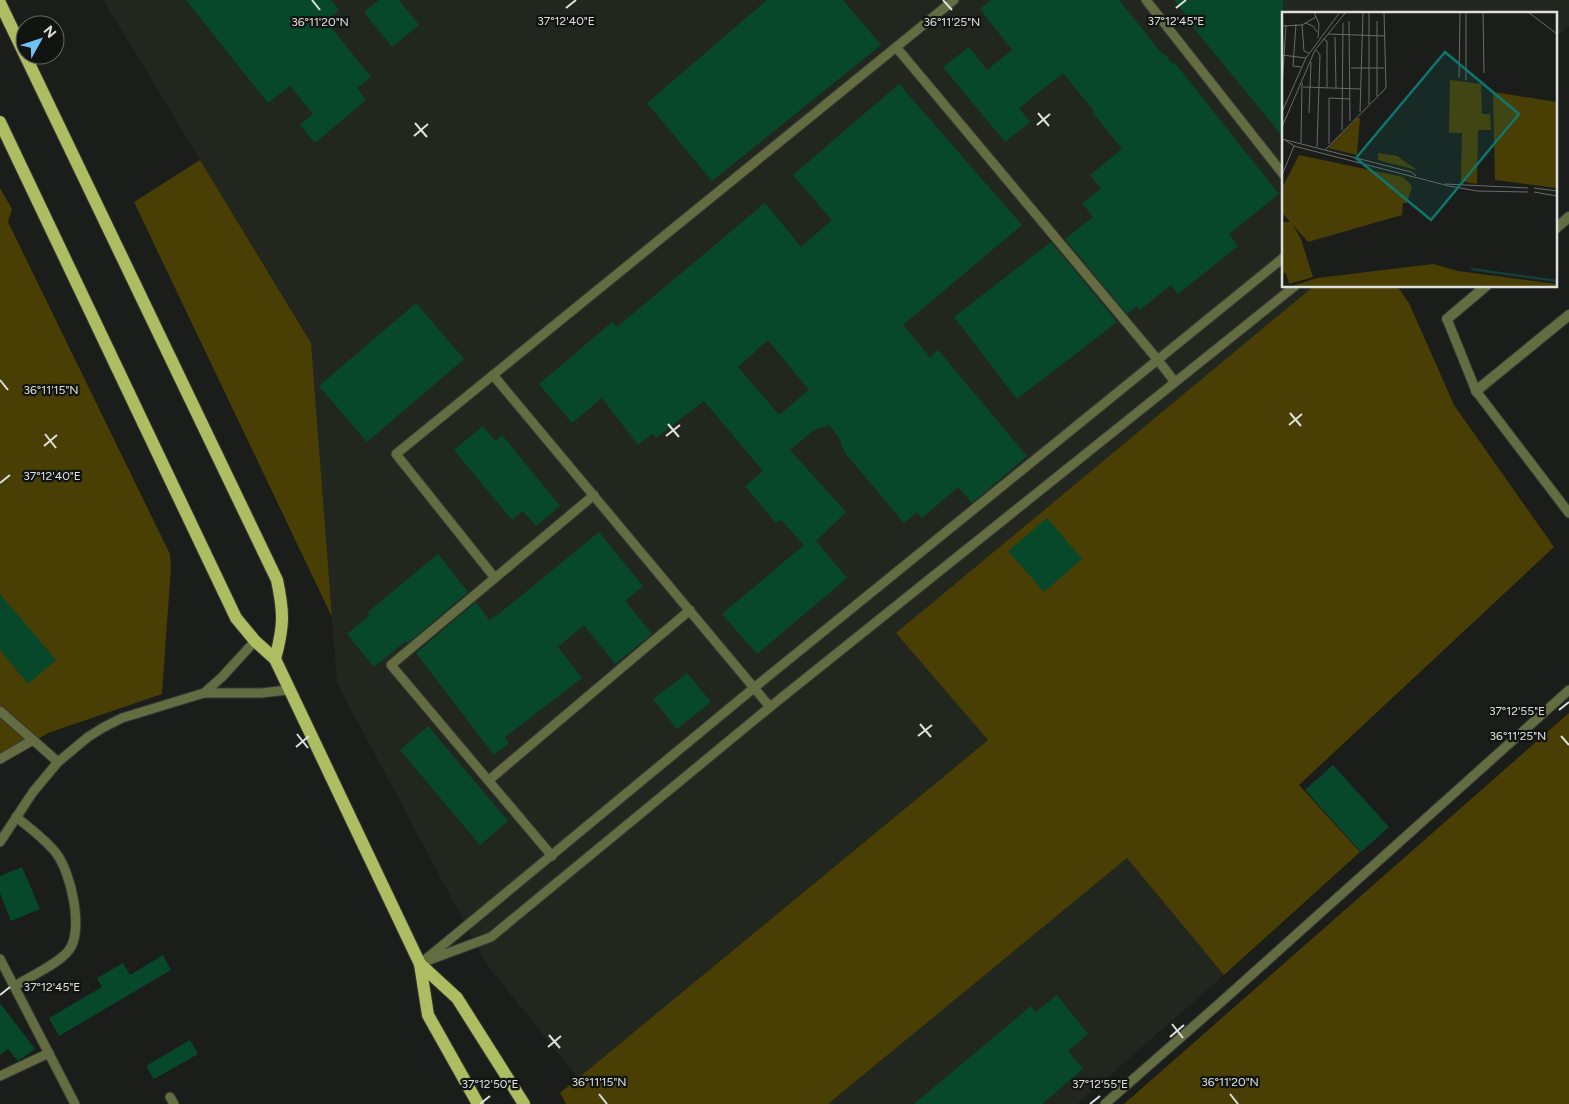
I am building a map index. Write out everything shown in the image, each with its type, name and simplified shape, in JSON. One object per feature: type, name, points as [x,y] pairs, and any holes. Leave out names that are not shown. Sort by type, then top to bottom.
[{"type":"main road","points":[[0,3],[276,580],[282,606],[282,633],[275,659]]},
{"type":"main road","points":[[0,122],[236,618],[254,641],[275,659],[288,690],[420,964],[428,1015],[478,1104]]},
{"type":"main road","points":[[420,964],[458,998],[524,1104]]},
{"type":"street","points":[[1556,228],[1569,217]]},
{"type":"street","points":[[1447,319],[1484,288]]},
{"type":"street","points":[[1476,391],[1569,315]]},
{"type":"lane","points":[[495,578],[396,454],[954,0]]},
{"type":"lane","points":[[1146,0],[1282,173]]},
{"type":"lane","points":[[896,47],[1175,382]]},
{"type":"lane","points":[[420,964],[755,687],[1282,259]]},
{"type":"lane","points":[[420,964],[491,937],[770,707],[1292,288]]},
{"type":"lane","points":[[1447,319],[1476,391],[1569,513]]},
{"type":"lane","points":[[493,375],[770,707]]},
{"type":"lane","points":[[552,856],[391,665],[594,495]]},
{"type":"lane","points":[[488,780],[690,610]]},
{"type":"lane","points":[[204,693],[228,671],[254,641]]},
{"type":"lane","points":[[0,842],[45,776],[58,762],[88,737],[122,718],[204,693],[232,694],[288,690]]},
{"type":"lane","points":[[1105,1104],[1569,690]]},
{"type":"lane","points":[[0,710],[58,762]]},
{"type":"lane","points":[[0,759],[33,740]]},
{"type":"lane","points":[[15,986],[64,956],[74,941],[76,924],[70,881],[57,854],[47,842],[16,817]]},
{"type":"lane","points":[[0,960],[75,1104]]},
{"type":"lane","points":[[0,1076],[48,1053]]},
{"type":"shaded area","points":[[103,0],[1569,0],[1569,26],[1556,36],[1556,12],[1282,12],[1282,288],[1394,288],[1425,379],[578,1078],[487,965],[337,683],[311,343]]},
{"type":"shaded area","points":[[200,160],[311,343],[332,617],[134,202]]},
{"type":"shaded area","points":[[0,188],[12,209],[8,222],[170,554],[171,567],[162,694],[48,733],[0,762]]},
{"type":"shaded area","points":[[1312,288],[1398,288],[1409,303],[1454,405],[1554,547],[1299,785],[1360,852],[1224,975],[1127,858],[828,1104],[566,1104],[560,1093],[988,740],[896,633]]},
{"type":"shaded area","points":[[1569,713],[1569,1104],[1124,1104]]},
{"type":"shaded area","points":[[1127,857],[1224,975],[1077,1104],[828,1104]]},
{"type":"building","points":[[186,0],[331,0],[339,10],[326,21],[371,77],[357,88],[366,100],[315,143],[300,125],[313,114],[290,86],[268,103]]},
{"type":"building","points":[[379,0],[399,0],[419,25],[392,47],[364,12]]},
{"type":"building","points":[[767,0],[843,0],[881,45],[712,181],[647,103]]},
{"type":"building","points":[[991,0],[1119,0],[1163,55],[1165,54],[1172,64],[1174,62],[1279,194],[1229,234],[1238,246],[1178,294],[1171,285],[1140,310],[1137,306],[1127,314],[1065,239],[1093,217],[1082,203],[1101,189],[1090,175],[1122,149],[1092,112],[1094,111],[1063,73],[1019,108],[1030,122],[1005,142],[943,67],[969,47],[987,70],[1012,50],[980,9]]},
{"type":"building","points":[[1174,0],[1283,0],[1282,136],[1192,26],[1194,25]]},
{"type":"building","points":[[899,84],[1022,225],[903,325],[930,357],[938,350],[1027,456],[972,503],[958,487],[922,518],[917,512],[904,523],[845,453],[839,438],[829,425],[814,430],[790,450],[846,512],[816,541],[847,578],[757,654],[722,614],[804,545],[781,520],[776,523],[745,486],[763,471],[704,401],[656,438],[653,433],[638,445],[602,398],[572,423],[539,384],[612,322],[617,327],[765,203],[801,247],[832,220],[793,175]],"holes":[[[768,340],[809,390],[779,415],[738,367]]]},
{"type":"building","points":[[1051,242],[1117,322],[1017,399],[954,317]]},
{"type":"building","points":[[416,303],[464,359],[367,442],[319,386]]},
{"type":"building","points":[[483,426],[495,441],[502,435],[560,506],[536,526],[523,511],[512,520],[454,450]]},
{"type":"building","points":[[1047,518],[1082,559],[1044,592],[1008,551]]},
{"type":"building","points":[[599,532],[643,586],[625,601],[652,634],[615,664],[584,625],[558,647],[582,678],[505,737],[509,743],[494,755],[416,653],[476,602],[489,620],[500,613]]},
{"type":"building","points":[[438,554],[468,592],[408,643],[406,641],[374,667],[347,634],[370,615],[368,612]]},
{"type":"building","points":[[0,594],[56,660],[28,684],[0,650]]},
{"type":"building","points":[[687,673],[711,702],[677,729],[653,699]]},
{"type":"building","points":[[428,726],[508,821],[480,845],[400,750]]},
{"type":"building","points":[[1333,765],[1389,827],[1361,852],[1305,790]]},
{"type":"building","points":[[22,867],[40,909],[11,921],[0,893],[0,876]]},
{"type":"building","points":[[163,955],[171,970],[59,1036],[49,1018],[102,987],[97,978],[123,963],[130,975]]},
{"type":"building","points":[[1057,995],[1088,1034],[1068,1051],[1083,1069],[1042,1104],[914,1104],[1031,1006],[1036,1012]]},
{"type":"building","points":[[0,1003],[35,1049],[18,1061],[8,1049],[0,1055]]},
{"type":"building","points":[[190,1040],[198,1054],[154,1079],[146,1066]]}]
